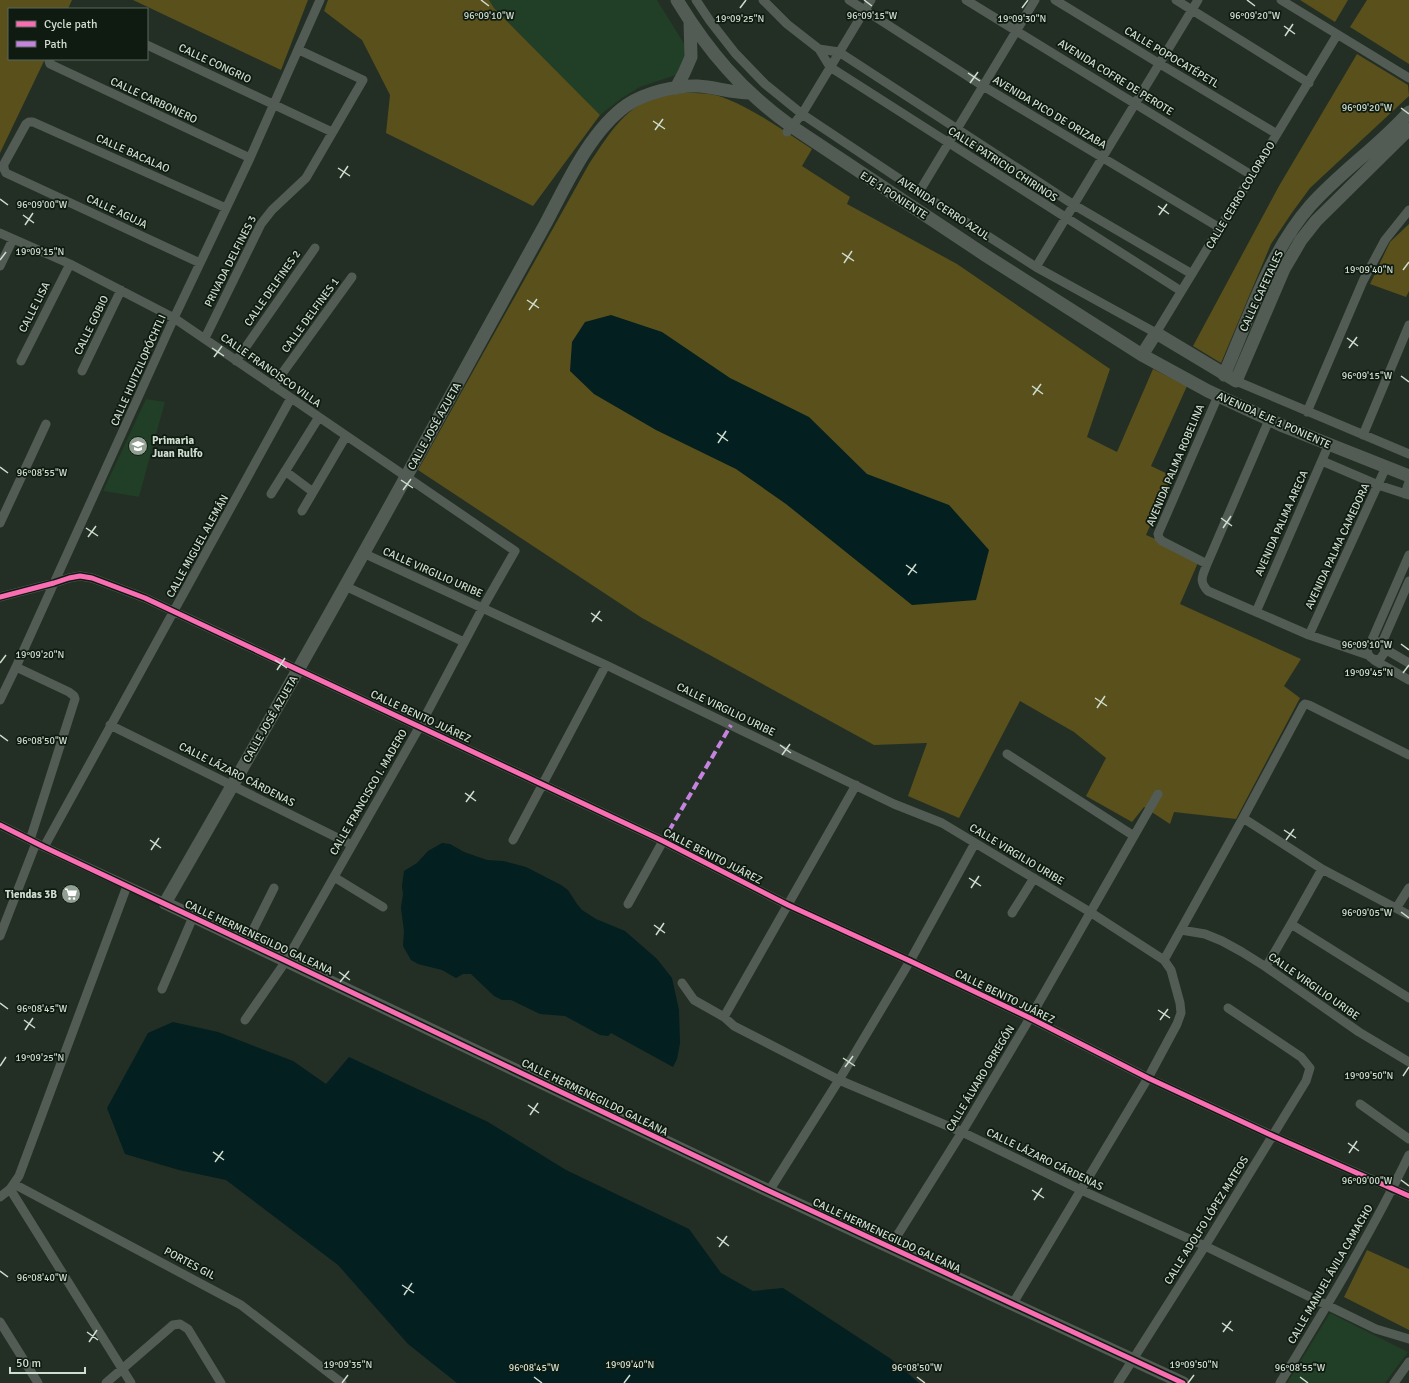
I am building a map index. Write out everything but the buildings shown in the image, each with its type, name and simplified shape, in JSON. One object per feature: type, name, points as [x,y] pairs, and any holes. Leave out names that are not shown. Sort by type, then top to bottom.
[{"type":"street","name":"CALLE HUITZILOPÓCHTLI","points":[[0,700],[174,318],[250,158],[320,0]]},
{"type":"street","name":"EJE 1 PONIENTE","points":[[677,0],[715,56],[750,94],[773,113],[789,129],[1142,355]]},
{"type":"street","name":"AVENIDA CERRO AZUL","points":[[696,0],[735,53],[765,84],[802,114],[919,192],[1036,267],[1156,333],[1224,375]]},
{"type":"street","name":"CALLE PATRICIO CHIRINOS","points":[[763,0],[787,24],[818,49],[830,67],[1181,291]]},
{"type":"street","name":"AVENIDA PICO DE ORIZABA","points":[[849,0],[983,86],[1220,228]]},
{"type":"street","points":[[789,129],[802,114],[871,0]]},
{"type":"street","name":"AVENIDA COFRE DE PEROTE","points":[[966,0],[1253,176]]},
{"type":"street","points":[[919,192],[1035,0]]},
{"type":"street","name":"CALLE POPOCATÉPETL","points":[[1055,0],[1277,134]]},
{"type":"street","points":[[1176,0],[1309,83]]},
{"type":"street","points":[[1036,267],[1198,0]]},
{"type":"street","points":[[1281,0],[1409,78]]},
{"type":"street","points":[[676,88],[691,57],[690,21]]},
{"type":"street","name":"CALLE CERRO COLORADO","points":[[1142,355],[1253,176],[1337,35]]},
{"type":"street","name":"CALLE CONGRIO","points":[[148,45],[332,132]]},
{"type":"street","name":"CALLE PATRICIO CHIRINOS","points":[[818,49],[839,52],[956,130],[1074,205],[1192,274]]},
{"type":"street","name":"PRIVADA DELFINES 3","points":[[205,338],[261,224],[272,210],[306,178],[363,80],[298,50]]},
{"type":"street","name":"CALLE CARBONERO","points":[[49,61],[250,158]]},
{"type":"street","name":"CALLE JOSÉ AZUETA","points":[[165,904],[407,476],[552,211],[593,141],[609,120],[628,105],[647,95],[676,88],[697,86],[750,94]]},
{"type":"street","name":"CALLE CAFETALES","points":[[1224,375],[1273,262],[1295,226],[1310,206],[1326,190],[1409,112]]},
{"type":"street","name":"CALLE BACALAO","points":[[4,169],[4,164],[26,124],[33,122],[226,208]]},
{"type":"street","name":"CALLE CAFETALES","points":[[1236,381],[1284,269],[1301,240],[1316,221],[1409,129]]},
{"type":"street","name":"CALLE AGUJA","points":[[4,169],[6,173],[200,263]]},
{"type":"street","points":[[1011,183],[1019,170]]},
{"type":"street","points":[[1307,412],[1363,281],[1385,240],[1409,210]]},
{"type":"street","name":"CALLE FRANCISCO VILLA","points":[[0,233],[70,264],[174,318],[515,550]]},
{"type":"street","points":[[0,266],[13,239]]},
{"type":"street","name":"CALLE DELFINES 2","points":[[236,361],[315,248]]},
{"type":"street","name":"CALLE LISA","points":[[21,361],[70,264]]},
{"type":"street","name":"CALLE DELFINES 1","points":[[273,386],[352,277]]},
{"type":"street","name":"CALLE GOBIO","points":[[82,371],[121,290]]},
{"type":"street","points":[[1363,435],[1409,325]]},
{"type":"street","name":"AVENIDA EJE 1 PONIENTE","points":[[1142,355],[1218,396],[1269,420],[1409,476]]},
{"type":"street","name":"AVENIDA EJE 1 PONIENTE","points":[[1224,375],[1307,412],[1409,454]]},
{"type":"street","name":"AVENIDA PALMA ROBELINA","points":[[1207,564],[1162,541],[1158,534],[1218,396]]},
{"type":"street","name":"CALLE MIGUEL ALEMÁN","points":[[37,843],[110,725],[175,611],[291,398]]},
{"type":"street","points":[[271,494],[319,417]]},
{"type":"street","points":[[1269,420],[1207,564],[1202,579],[1202,586],[1208,591],[1309,634],[1380,659],[1382,658],[1384,646],[1409,581]]},
{"type":"street","points":[[0,523],[46,424]]},
{"type":"street","points":[[302,511],[346,436]]},
{"type":"street","name":"AVENIDA PALMA ARECA","points":[[1256,612],[1329,444]]},
{"type":"street","name":"AVENIDA EJE 1 PONIENTE","points":[[1322,461],[1378,485],[1407,494]]},
{"type":"street","name":"AVENIDA PALMA CAMEDORA","points":[[1309,634],[1386,467]]},
{"type":"street","points":[[285,471],[313,492]]},
{"type":"street","points":[[1407,494],[1409,482]]},
{"type":"street","name":"CALLE FRANCISCO I. MADERO","points":[[245,1020],[286,961],[420,726],[515,550]]},
{"type":"street","name":"CALLE VIRGILIO URIBE","points":[[363,554],[483,607],[894,804],[942,824],[1090,912],[1164,960]]},
{"type":"street","points":[[1409,555],[1367,648],[1371,657],[1409,680]]},
{"type":"street","name":"CALLE BENITO JUÁREZ","points":[[0,597],[80,576],[92,578],[145,598],[663,841],[788,905],[1030,1018],[1148,1078],[1273,1136],[1409,1196]]},
{"type":"street","points":[[345,586],[464,642]]},
{"type":"street","points":[[1371,642],[1376,641],[1409,663]]},
{"type":"street","points":[[513,840],[606,665]]},
{"type":"street","points":[[0,936],[37,843],[75,700],[74,696],[69,692],[16,667]]},
{"type":"street","points":[[1012,1305],[1148,1078],[1177,1024],[1181,1013],[1180,1003],[1171,970],[1164,960],[1303,706],[1305,704],[1409,755]]},
{"type":"street","name":"CALLE LÁZARO CÁRDENAS","points":[[110,725],[352,845]]},
{"type":"street","points":[[1007,754],[1134,836]]},
{"type":"street","points":[[724,1017],[856,785]]},
{"type":"street","name":"CALLE ÁLVARO OBREGÓN","points":[[890,1247],[962,1132],[1030,1018],[1158,794]]},
{"type":"street","points":[[1243,818],[1322,869],[1397,907],[1409,915]]},
{"type":"street","name":"CALLE HERMENEGILDO GALEANA","points":[[0,825],[769,1191],[1182,1383]]},
{"type":"street","points":[[628,904],[663,841]]},
{"type":"street","points":[[769,1191],[839,1080],[910,961],[974,843]]},
{"type":"street","points":[[1266,967],[1322,869]]},
{"type":"street","points":[[334,877],[383,907]]},
{"type":"street","points":[[1012,913],[1034,878]]},
{"type":"street","points":[[0,1197],[12,1187],[22,1168],[127,886]]},
{"type":"street","points":[[247,942],[274,888]]},
{"type":"street","points":[[1397,907],[1409,888]]},
{"type":"street","points":[[162,989],[193,917]]},
{"type":"street","points":[[1291,924],[1409,998]]},
{"type":"street","name":"CALLE VIRGILIO URIBE","points":[[1181,930],[1205,934],[1222,941],[1266,967],[1359,1032],[1409,1062]]},
{"type":"street","name":"CALLE LÁZARO CÁRDENAS","points":[[682,983],[694,1000],[724,1017],[734,1026],[839,1080],[962,1132],[1081,1190],[1205,1246],[1376,1329],[1409,1340]]},
{"type":"street","name":"CALLE ADOLFO LÓPEZ MATEOS","points":[[1118,1383],[1273,1136],[1306,1081],[1310,1068],[1301,1057],[1228,1008]]},
{"type":"street","points":[[1360,1104],[1409,1139]]},
{"type":"street","name":"CALLE MANUEL ÁVILA CAMACHO","points":[[1280,1383],[1327,1306],[1393,1188],[1409,1155]]},
{"type":"street","points":[[12,1187],[130,1383]]},
{"type":"street","name":"PORTES GIL","points":[[12,1187],[241,1305],[342,1383]]},
{"type":"street","points":[[0,1322],[38,1383]]},
{"type":"street","points":[[106,1383],[173,1325],[180,1324],[188,1329],[221,1383]]},
{"type":"street","points":[[1394,1383],[1409,1362]]},
{"type":"shaded area","points":[[0,0],[72,0],[68,8],[8,8],[8,60],[45,60],[0,153]]},
{"type":"shaded area","points":[[133,0],[308,0],[281,70]]},
{"type":"shaded area","points":[[328,0],[489,0],[494,8],[600,115],[533,206],[386,133],[390,95],[362,40],[324,11]]},
{"type":"shaded area","points":[[489,0],[657,0],[685,45],[688,56],[676,75],[640,87],[622,98],[600,115],[494,8]]},
{"type":"shaded area","points":[[1300,0],[1348,0],[1335,22]]},
{"type":"shaded area","points":[[1367,0],[1409,0],[1409,64],[1350,27]]},
{"type":"shaded area","points":[[1357,54],[1408,85],[1409,96],[1310,188],[1291,214],[1271,244],[1221,363],[1193,346],[1279,186]]},
{"type":"shaded area","points":[[679,93],[703,93],[715,95],[749,109],[771,122],[812,149],[802,166],[850,197],[847,204],[957,264],[1110,369],[1087,437],[1117,452],[1153,369],[1187,386],[1151,466],[1172,476],[1146,535],[1200,558],[1180,604],[1301,659],[1284,686],[1300,698],[1236,819],[1174,812],[1170,824],[1144,807],[1132,822],[1086,796],[1106,758],[1074,732],[1020,701],[959,818],[908,796],[927,743],[874,745],[642,618],[418,470],[589,164],[602,145],[616,125],[633,109],[654,98]]},
{"type":"shaded area","points":[[1409,224],[1409,291],[1406,297],[1370,284],[1390,242]]},
{"type":"shaded area","name":"Primaria Juan Rulfo","points":[[146,399],[165,402],[139,497],[103,491]]},
{"type":"shaded area","points":[[1367,1250],[1409,1269],[1409,1330],[1344,1297]]},
{"type":"shaded area","points":[[1330,1313],[1408,1352],[1385,1383],[1287,1383]]},
{"type":"water","points":[[611,315],[662,332],[730,378],[809,417],[867,474],[949,505],[989,550],[976,600],[912,605],[786,504],[736,469],[656,430],[594,394],[570,371],[572,342],[585,322]]},
{"type":"water","points":[[442,843],[450,844],[464,852],[487,860],[503,861],[526,867],[561,885],[568,890],[582,910],[596,919],[625,931],[657,959],[672,978],[679,1010],[680,1043],[677,1059],[673,1067],[611,1033],[608,1036],[600,1035],[565,1016],[540,1014],[511,1000],[502,1000],[494,996],[471,974],[463,974],[456,978],[442,970],[418,964],[411,960],[403,946],[404,931],[401,908],[404,871],[417,863],[428,851]]},
{"type":"water","points":[[173,1022],[218,1032],[293,1061],[326,1084],[349,1057],[488,1122],[566,1170],[689,1229],[721,1273],[753,1291],[783,1288],[891,1359],[919,1383],[457,1383],[408,1344],[338,1265],[226,1180],[179,1170],[125,1154],[107,1108],[148,1033]]},
{"type":"marked path","points":[[663,841],[731,725]]},
{"type":"cycle path","points":[[0,597],[80,576],[92,578],[145,598],[663,841],[788,905],[1030,1018],[1148,1078],[1273,1136],[1409,1196]]},
{"type":"cycle path","points":[[0,825],[769,1191],[1183,1383]]},
{"type":"place","name":"Primaria Juan Rulfo","points":[[138,446]]},
{"type":"place","name":"Tiendas 3B","points":[[71,894]]}]
